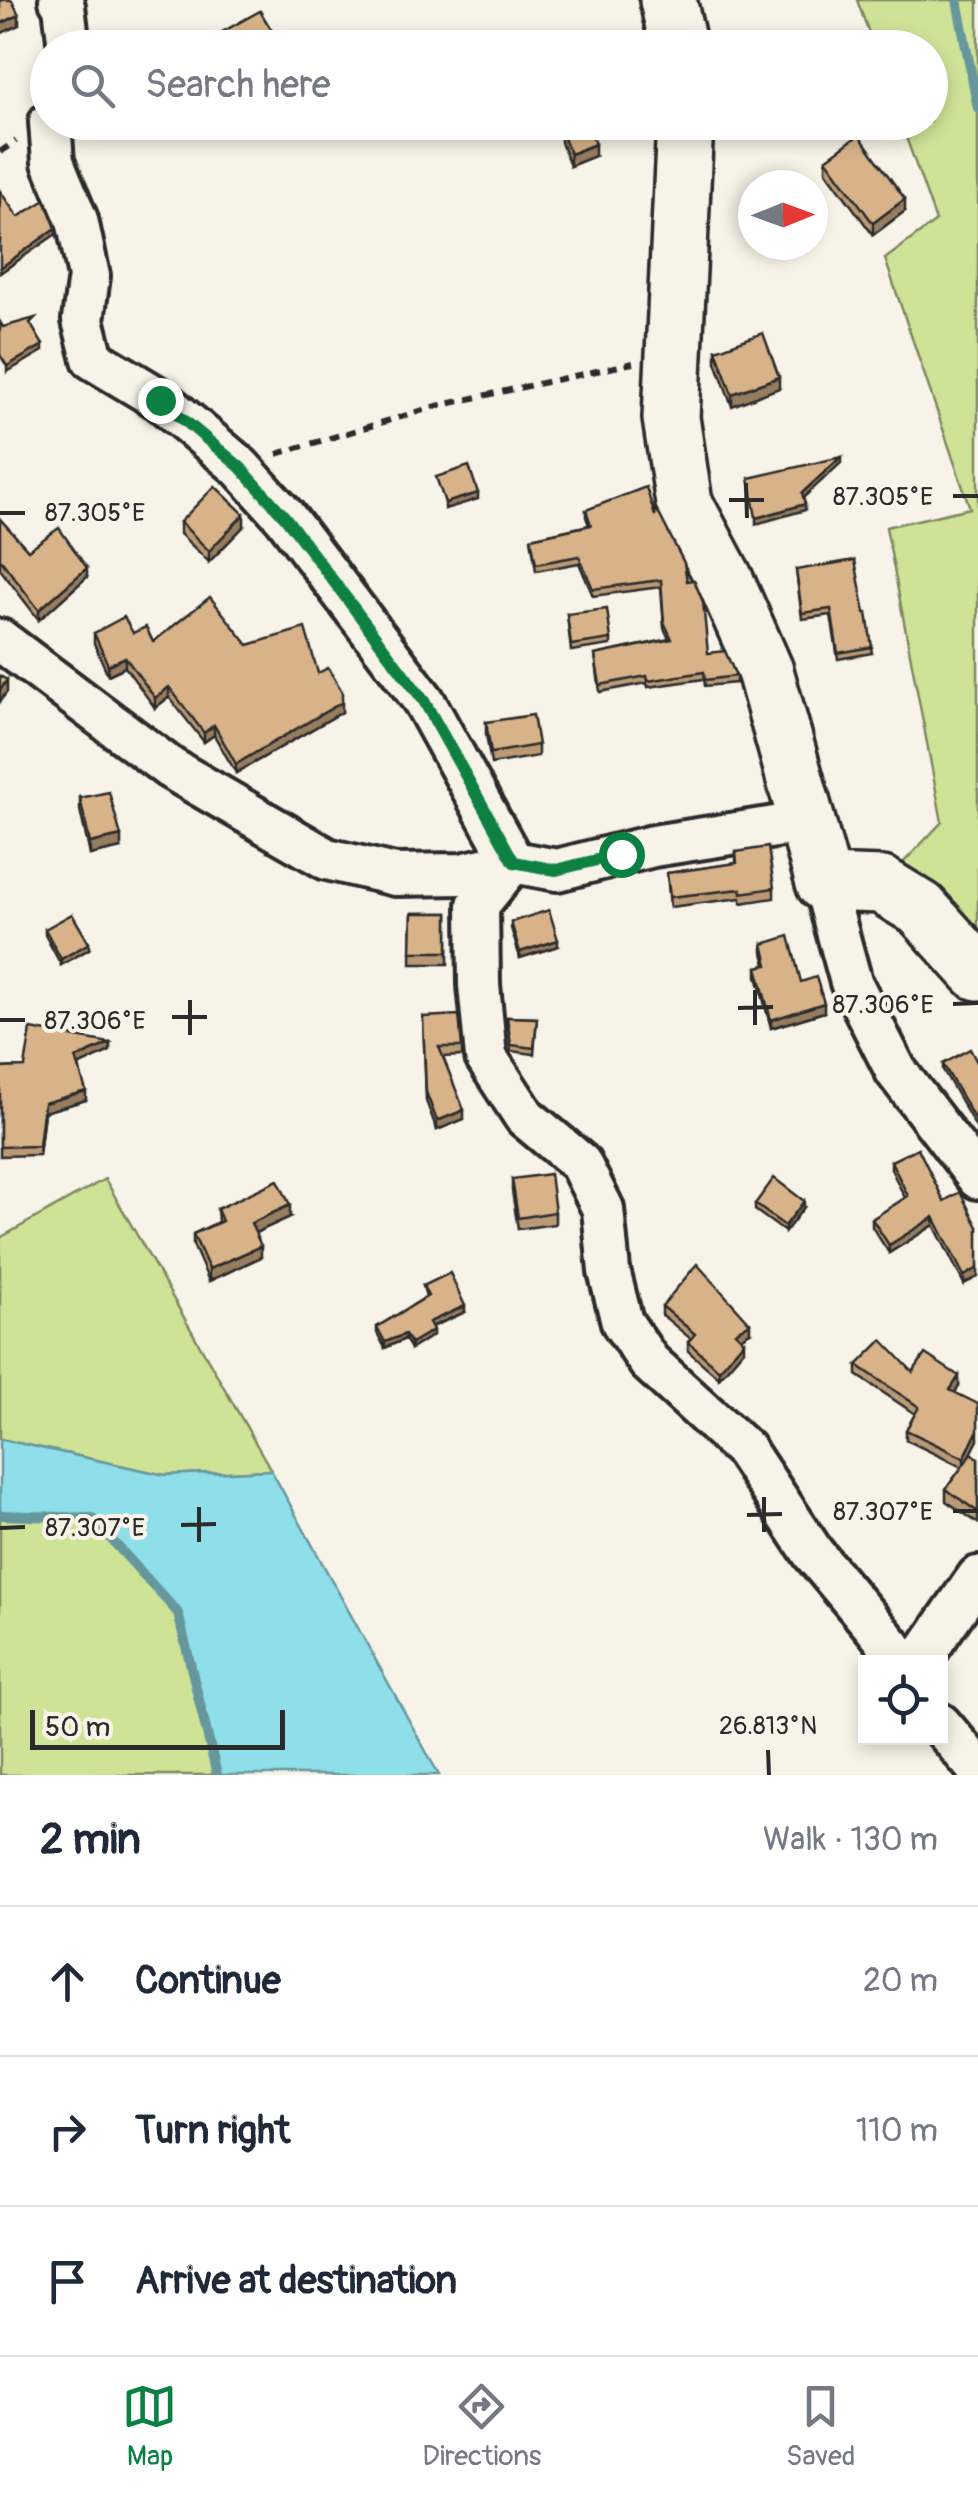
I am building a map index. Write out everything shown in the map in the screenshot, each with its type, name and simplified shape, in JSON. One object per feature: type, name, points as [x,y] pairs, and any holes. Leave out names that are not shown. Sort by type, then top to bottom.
[{"type":"street","points":[[60,0],[67,30]]},
{"type":"street","points":[[668,0],[674,30]]},
{"type":"street","points":[[51,140],[53,162],[76,220],[90,276],[84,320],[93,359],[160,400],[240,467],[285,517],[424,701],[514,862]]},
{"type":"street","points":[[684,140],[671,418],[684,503],[725,580],[765,671],[852,982],[896,1071],[978,1178]]},
{"type":"street","points":[[0,640],[170,768],[327,860],[395,875],[462,874],[514,862],[556,870],[653,846],[807,822]]},
{"type":"street","points":[[514,862],[478,905],[486,1056],[525,1117],[580,1164],[603,1209],[610,1271],[622,1322],[650,1362],[745,1450],[813,1553],[898,1655]]},
{"type":"street","points":[[824,883],[882,885],[921,910],[978,972]]},
{"type":"street","points":[[924,1655],[978,1577]]},
{"type":"street","points":[[948,1734],[978,1770]]},
{"type":"path","points":[[240,467],[436,406],[673,354]]},
{"type":"green space","points":[[857,0],[978,0],[978,972],[882,885],[942,822],[886,527],[970,508],[885,259],[936,221],[907,140],[948,140],[948,30],[868,30]]},
{"type":"green space","points":[[105,1179],[271,1470],[165,1475],[0,1439],[0,1238]]},
{"type":"green space","points":[[0,1515],[92,1518],[178,1613],[217,1775],[0,1775]]},
{"type":"water","points":[[0,1439],[165,1475],[271,1470],[439,1775],[217,1775],[178,1613],[92,1519],[0,1515]]},
{"type":"building","points":[[0,0],[12,0],[19,15],[0,24]]},
{"type":"building","points":[[260,11],[272,30],[226,30]]},
{"type":"building","points":[[565,140],[593,140],[595,144],[570,154]]},
{"type":"building","points":[[852,140],[863,140],[905,199],[873,223],[826,159]]},
{"type":"building","points":[[0,191],[18,217],[45,200],[56,228],[0,268]]},
{"type":"building","points":[[35,318],[30,323],[43,345],[7,366],[0,355],[0,322],[3,327]]},
{"type":"building","points":[[763,333],[779,377],[732,394],[716,350]]},
{"type":"building","points":[[841,457],[802,493],[805,504],[756,518],[749,478]]},
{"type":"building","points":[[469,466],[478,493],[445,503],[436,477]]},
{"type":"building","points":[[215,486],[244,514],[209,551],[180,522]]},
{"type":"building","points":[[646,487],[655,516],[656,508],[684,563],[687,581],[694,580],[703,602],[708,653],[725,651],[736,676],[705,680],[704,672],[648,681],[647,676],[600,685],[595,655],[672,639],[664,622],[661,580],[593,589],[579,556],[536,564],[531,538],[591,525],[586,510]]},
{"type":"building","points":[[0,519],[28,550],[59,528],[87,568],[39,610],[0,559]]},
{"type":"building","points":[[855,560],[872,647],[838,653],[831,609],[802,613],[796,570]]},
{"type":"building","points":[[210,597],[248,645],[305,628],[318,673],[328,668],[342,691],[342,702],[236,764],[214,725],[204,733],[169,687],[155,698],[125,657],[108,665],[94,633],[124,617],[133,633],[146,627],[153,642]]},
{"type":"building","points":[[607,609],[611,639],[571,645],[567,614]]},
{"type":"building","points":[[533,715],[538,745],[491,753],[486,722]]},
{"type":"building","points":[[109,792],[121,836],[90,843],[80,798]]},
{"type":"building","points":[[768,847],[774,888],[670,897],[667,873],[737,863],[736,852]]},
{"type":"building","points":[[549,910],[558,940],[520,952],[511,922]]},
{"type":"building","points":[[412,913],[448,913],[448,952],[411,952]]},
{"type":"building","points":[[72,914],[89,943],[61,959],[45,929]]},
{"type":"building","points":[[789,936],[801,982],[816,977],[824,1003],[771,1020],[757,967],[768,965],[763,944]]},
{"type":"building","points":[[459,1015],[462,1047],[439,1047],[464,1110],[437,1121],[426,1092],[423,1017]]},
{"type":"building","points":[[507,1017],[537,1018],[534,1048],[511,1045]]},
{"type":"building","points":[[31,1029],[110,1043],[76,1058],[86,1091],[44,1103],[39,1146],[0,1147],[0,1068],[25,1067]]},
{"type":"building","points":[[970,1049],[978,1064],[978,1125],[943,1064]]},
{"type":"building","points":[[918,1148],[944,1201],[960,1192],[978,1227],[978,1268],[964,1276],[934,1217],[889,1245],[872,1219],[908,1196],[891,1161]]},
{"type":"building","points":[[550,1174],[555,1212],[518,1218],[512,1179]]},
{"type":"building","points":[[774,1178],[804,1201],[785,1226],[755,1204]]},
{"type":"building","points":[[278,1180],[290,1205],[251,1223],[261,1246],[209,1269],[193,1234],[222,1221],[217,1209]]},
{"type":"building","points":[[697,1264],[750,1323],[735,1332],[744,1341],[719,1370],[688,1342],[695,1334],[662,1306]]},
{"type":"building","points":[[450,1273],[465,1306],[429,1322],[433,1330],[411,1343],[405,1334],[385,1342],[377,1327],[428,1296],[423,1286]]},
{"type":"building","points":[[882,1340],[913,1372],[925,1354],[959,1376],[950,1390],[978,1404],[978,1430],[964,1458],[906,1430],[919,1407],[857,1365]]},
{"type":"building","points":[[972,1453],[978,1458],[978,1512],[946,1489]]},
{"type":"waterway","points":[[957,0],[978,108]]},
{"type":"waterway","points":[[0,1515],[92,1518],[178,1613],[217,1775]]},
{"type":"route","points":[[160,400],[240,467],[285,517],[424,701],[514,862],[556,870],[621,854]]}]
